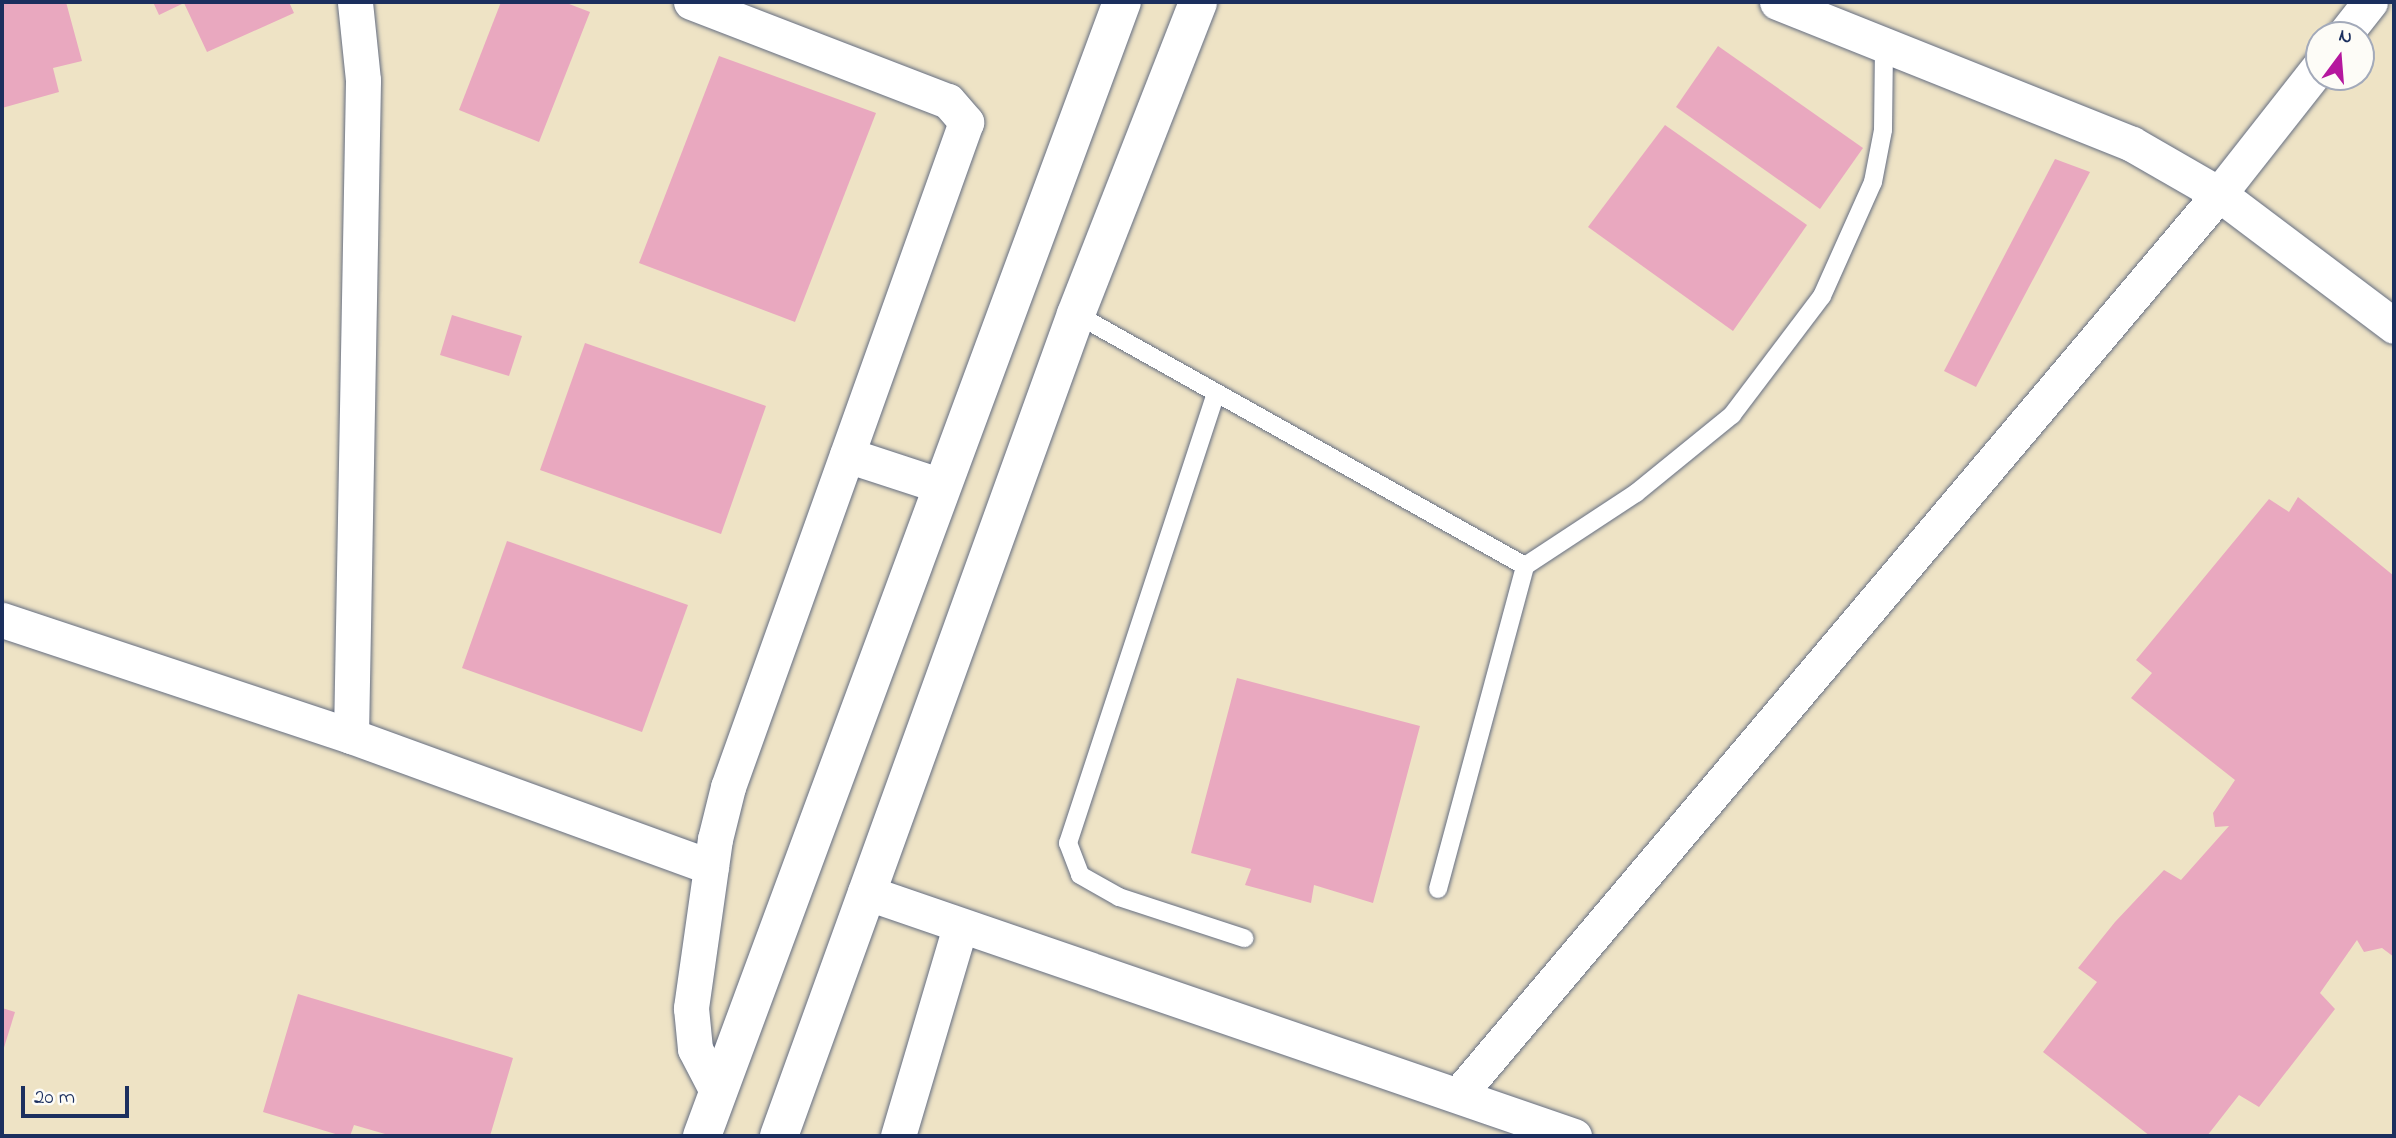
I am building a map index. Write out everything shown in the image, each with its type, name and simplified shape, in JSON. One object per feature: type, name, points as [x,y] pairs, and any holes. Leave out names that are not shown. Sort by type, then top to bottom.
[{"type":"main road","points":[[702,1136],[1122,2]]},
{"type":"main road","points":[[779,1136],[1076,314],[1198,2]]},
{"type":"street","points":[[351,736],[363,80],[355,2]]},
{"type":"street","points":[[691,2],[948,101],[966,122],[728,787],[711,867],[691,1008],[695,1049],[718,1093]]},
{"type":"street","points":[[1777,2],[2132,144],[2219,194],[2394,326]]},
{"type":"street","points":[[2355,21],[2370,2]]},
{"type":"street","points":[[1459,1094],[2219,194],[2305,85]]},
{"type":"street","points":[[847,455],[942,486]]},
{"type":"street","points":[[2,620],[351,736],[711,867]]},
{"type":"street","points":[[865,892],[961,927],[1459,1094],[1574,1136]]},
{"type":"street","points":[[898,1136],[961,927]]},
{"type":"lane","points":[[1438,889],[1525,566],[1636,493],[1732,415],[1777,362],[1822,296],[1873,182],[1883,130],[1884,44]]},
{"type":"lane","points":[[1076,314],[1525,566]]},
{"type":"lane","points":[[1216,393],[1068,843],[1080,875],[1119,897],[1244,938]]},
{"type":"building","points":[[2,2],[66,2],[82,61],[53,68],[59,92],[2,108]]},
{"type":"building","points":[[153,2],[289,2],[294,13],[207,52],[184,3],[159,15]]},
{"type":"building","points":[[501,2],[564,2],[590,12],[539,142],[459,110]]},
{"type":"building","points":[[1718,46],[1863,148],[1820,209],[1676,107]]},
{"type":"building","points":[[719,56],[876,113],[795,322],[639,263]]},
{"type":"building","points":[[1665,125],[1807,225],[1733,331],[1588,227]]},
{"type":"building","points":[[2055,159],[2090,172],[1976,387],[1944,371]]},
{"type":"building","points":[[452,315],[522,336],[509,376],[440,355]]},
{"type":"building","points":[[585,343],[766,406],[721,534],[540,470]]},
{"type":"building","points":[[2298,497],[2394,576],[2394,957],[2382,948],[2364,952],[2357,940],[2320,993],[2335,1009],[2259,1107],[2239,1095],[2207,1136],[2150,1136],[2043,1052],[2097,982],[2078,968],[2115,922],[2164,870],[2181,880],[2229,826],[2215,827],[2213,813],[2235,780],[2131,698],[2152,673],[2136,660],[2269,499],[2289,512]]},
{"type":"building","points":[[507,541],[688,605],[642,732],[462,668]]},
{"type":"building","points":[[1237,678],[1420,726],[1373,903],[1314,885],[1311,903],[1245,885],[1251,869],[1191,853]]},
{"type":"building","points":[[298,994],[513,1058],[490,1136],[392,1136],[354,1125],[350,1136],[342,1136],[263,1112]]},
{"type":"building","points":[[2,1008],[15,1012],[2,1054]]}]
